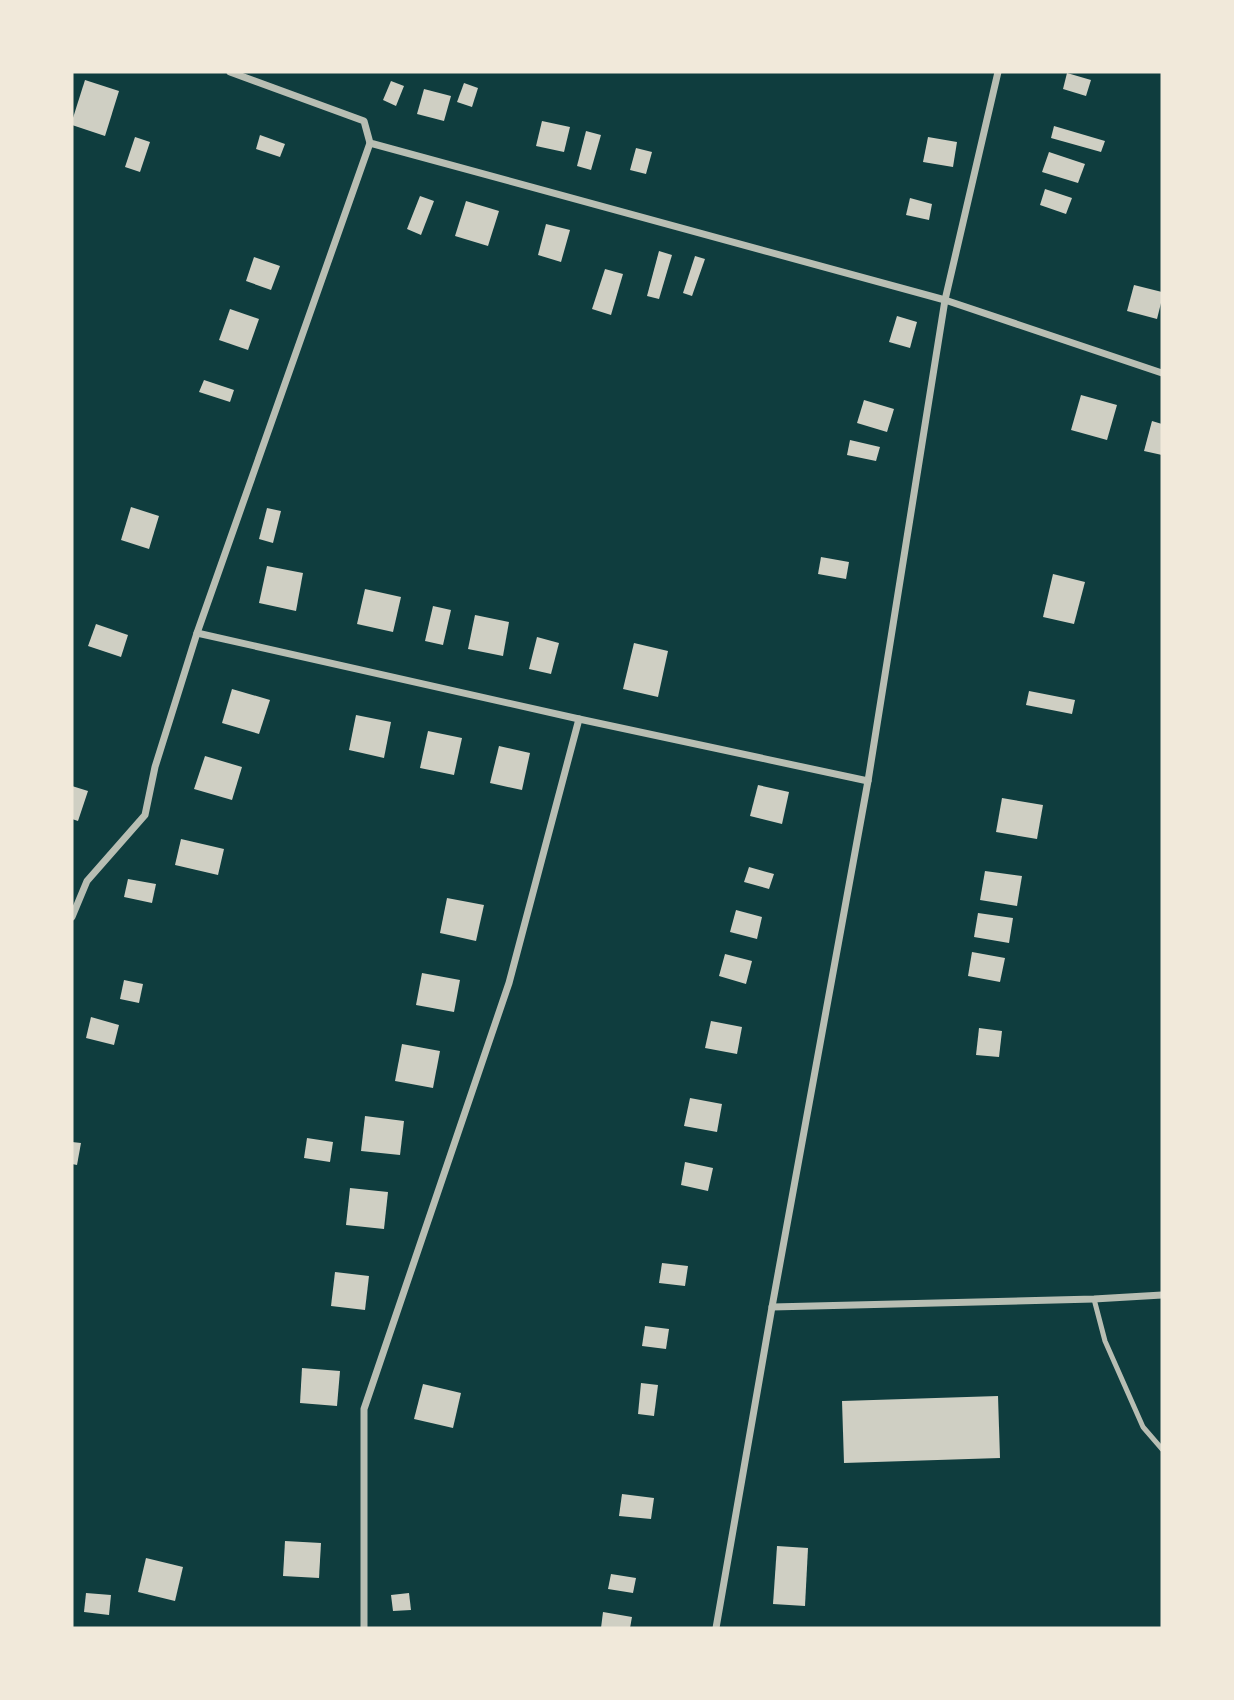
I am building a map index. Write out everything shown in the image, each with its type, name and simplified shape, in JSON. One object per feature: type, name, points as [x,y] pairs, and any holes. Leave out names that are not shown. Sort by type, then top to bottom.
[{"type":"street","points":[[72,918],[87,881],[145,816],[155,767],[197,633],[370,143],[364,121],[230,72]]},
{"type":"street","points":[[716,1628],[868,781],[945,300],[998,72]]},
{"type":"street","points":[[370,143],[945,300],[1162,373]]},
{"type":"street","points":[[197,633],[868,781]]},
{"type":"street","points":[[364,1628],[364,1409],[509,983],[579,719]]},
{"type":"street","points":[[772,1307],[1162,1295]]},
{"type":"lane","points":[[1094,1299],[1105,1341],[1143,1427],[1162,1449]]},
{"type":"building","points":[[1067,73],[1091,80],[1086,96],[1063,89]]},
{"type":"building","points":[[85,80],[119,91],[105,136],[72,125]]},
{"type":"building","points":[[391,81],[404,86],[396,106],[383,100]]},
{"type":"building","points":[[464,83],[478,88],[472,107],[457,102]]},
{"type":"building","points":[[424,89],[451,96],[444,121],[417,114]]},
{"type":"building","points":[[542,121],[570,127],[564,152],[536,146]]},
{"type":"building","points":[[1054,126],[1105,141],[1101,152],[1051,138]]},
{"type":"building","points":[[586,131],[601,135],[591,170],[577,166]]},
{"type":"building","points":[[260,135],[285,144],[280,157],[256,149]]},
{"type":"building","points":[[135,137],[150,142],[140,172],[125,167]]},
{"type":"building","points":[[928,137],[957,142],[953,167],[923,162]]},
{"type":"building","points":[[636,148],[652,152],[646,174],[630,170]]},
{"type":"building","points":[[1049,152],[1085,164],[1078,183],[1042,172]]},
{"type":"building","points":[[1045,189],[1072,198],[1066,214],[1040,205]]},
{"type":"building","points":[[420,196],[434,201],[421,235],[407,229]]},
{"type":"building","points":[[910,198],[932,204],[929,220],[906,215]]},
{"type":"building","points":[[466,201],[499,211],[488,246],[455,236]]},
{"type":"building","points":[[546,224],[570,230],[561,262],[538,255]]},
{"type":"building","points":[[659,251],[672,255],[659,299],[647,296]]},
{"type":"building","points":[[695,256],[705,259],[692,296],[683,293]]},
{"type":"building","points":[[254,257],[280,266],[271,290],[246,281]]},
{"type":"building","points":[[605,269],[623,274],[611,315],[592,309]]},
{"type":"building","points":[[1134,285],[1162,292],[1157,319],[1127,311]]},
{"type":"building","points":[[230,309],[259,319],[248,350],[219,340]]},
{"type":"building","points":[[897,316],[917,322],[910,348],[889,342]]},
{"type":"building","points":[[204,380],[234,390],[230,402],[199,392]]},
{"type":"building","points":[[1081,395],[1117,405],[1107,440],[1071,430]]},
{"type":"building","points":[[864,400],[894,409],[887,432],[857,423]]},
{"type":"building","points":[[1152,421],[1162,424],[1162,455],[1144,451]]},
{"type":"building","points":[[850,440],[880,447],[876,461],[847,455]]},
{"type":"building","points":[[131,507],[159,516],[149,549],[121,540]]},
{"type":"building","points":[[267,508],[281,511],[273,543],[259,539]]},
{"type":"building","points":[[821,557],[849,562],[846,579],[818,574]]},
{"type":"building","points":[[267,566],[303,573],[296,611],[259,603]]},
{"type":"building","points":[[1053,574],[1085,582],[1074,624],[1043,617]]},
{"type":"building","points":[[365,589],[401,597],[393,632],[357,624]]},
{"type":"building","points":[[433,606],[451,610],[443,645],[425,641]]},
{"type":"building","points":[[475,615],[509,622],[503,656],[468,649]]},
{"type":"building","points":[[96,624],[128,635],[121,657],[88,646]]},
{"type":"building","points":[[537,637],[559,643],[551,674],[529,669]]},
{"type":"building","points":[[634,643],[668,651],[658,697],[623,689]]},
{"type":"building","points":[[232,689],[270,700],[259,734],[222,723]]},
{"type":"building","points":[[1029,691],[1075,700],[1072,714],[1026,705]]},
{"type":"building","points":[[356,715],[391,722],[384,758],[349,750]]},
{"type":"building","points":[[428,731],[462,738],[454,775],[420,768]]},
{"type":"building","points":[[499,746],[530,753],[522,790],[490,783]]},
{"type":"building","points":[[205,756],[242,767],[232,800],[194,789]]},
{"type":"building","points":[[758,785],[789,792],[782,824],[750,816]]},
{"type":"building","points":[[72,786],[88,791],[78,821],[72,819]]},
{"type":"building","points":[[1002,798],[1043,805],[1037,839],[996,832]]},
{"type":"building","points":[[181,839],[224,849],[218,875],[175,865]]},
{"type":"building","points":[[749,867],[774,874],[769,889],[744,882]]},
{"type":"building","points":[[985,871],[1022,876],[1017,906],[980,900]]},
{"type":"building","points":[[128,879],[156,884],[152,903],[124,897]]},
{"type":"building","points":[[447,898],[484,905],[476,941],[440,933]]},
{"type":"building","points":[[736,910],[762,917],[757,939],[730,932]]},
{"type":"building","points":[[978,913],[1013,918],[1009,943],[974,937]]},
{"type":"building","points":[[972,952],[1005,958],[1000,982],[968,976]]},
{"type":"building","points":[[725,954],[752,961],[746,984],[719,976]]},
{"type":"building","points":[[422,973],[460,980],[454,1012],[416,1005]]},
{"type":"building","points":[[124,980],[143,984],[139,1003],[120,999]]},
{"type":"building","points":[[91,1017],[119,1025],[114,1045],[86,1038]]},
{"type":"building","points":[[711,1021],[742,1027],[737,1054],[705,1048]]},
{"type":"building","points":[[979,1028],[1002,1031],[999,1057],[976,1055]]},
{"type":"building","points":[[402,1044],[440,1051],[433,1088],[395,1081]]},
{"type":"building","points":[[690,1098],[722,1104],[717,1132],[684,1126]]},
{"type":"building","points":[[365,1116],[404,1121],[400,1155],[361,1151]]},
{"type":"building","points":[[307,1138],[333,1142],[330,1162],[304,1158]]},
{"type":"building","points":[[72,1142],[81,1143],[77,1165],[72,1164]]},
{"type":"building","points":[[685,1162],[713,1168],[708,1191],[681,1185]]},
{"type":"building","points":[[350,1188],[388,1192],[384,1229],[346,1225]]},
{"type":"building","points":[[662,1263],[688,1266],[685,1286],[659,1283]]},
{"type":"building","points":[[335,1272],[369,1276],[365,1310],[331,1306]]},
{"type":"building","points":[[645,1326],[669,1329],[666,1349],[642,1346]]},
{"type":"building","points":[[302,1368],[340,1371],[337,1406],[300,1403]]},
{"type":"building","points":[[641,1383],[658,1385],[654,1416],[638,1414]]},
{"type":"building","points":[[423,1384],[461,1393],[453,1428],[414,1419]]},
{"type":"building","points":[[998,1396],[1000,1458],[844,1463],[842,1401]]},
{"type":"building","points":[[622,1494],[654,1498],[651,1519],[619,1516]]},
{"type":"building","points":[[285,1541],[321,1543],[319,1578],[283,1576]]},
{"type":"building","points":[[777,1546],[808,1548],[805,1606],[773,1604]]},
{"type":"building","points":[[146,1558],[183,1567],[175,1601],[138,1592]]},
{"type":"building","points":[[611,1574],[636,1578],[633,1593],[608,1589]]},
{"type":"building","points":[[86,1593],[111,1595],[109,1615],[84,1612]]},
{"type":"building","points":[[409,1593],[411,1610],[393,1611],[391,1595]]},
{"type":"building","points":[[603,1612],[632,1617],[630,1628],[601,1628]]}]
